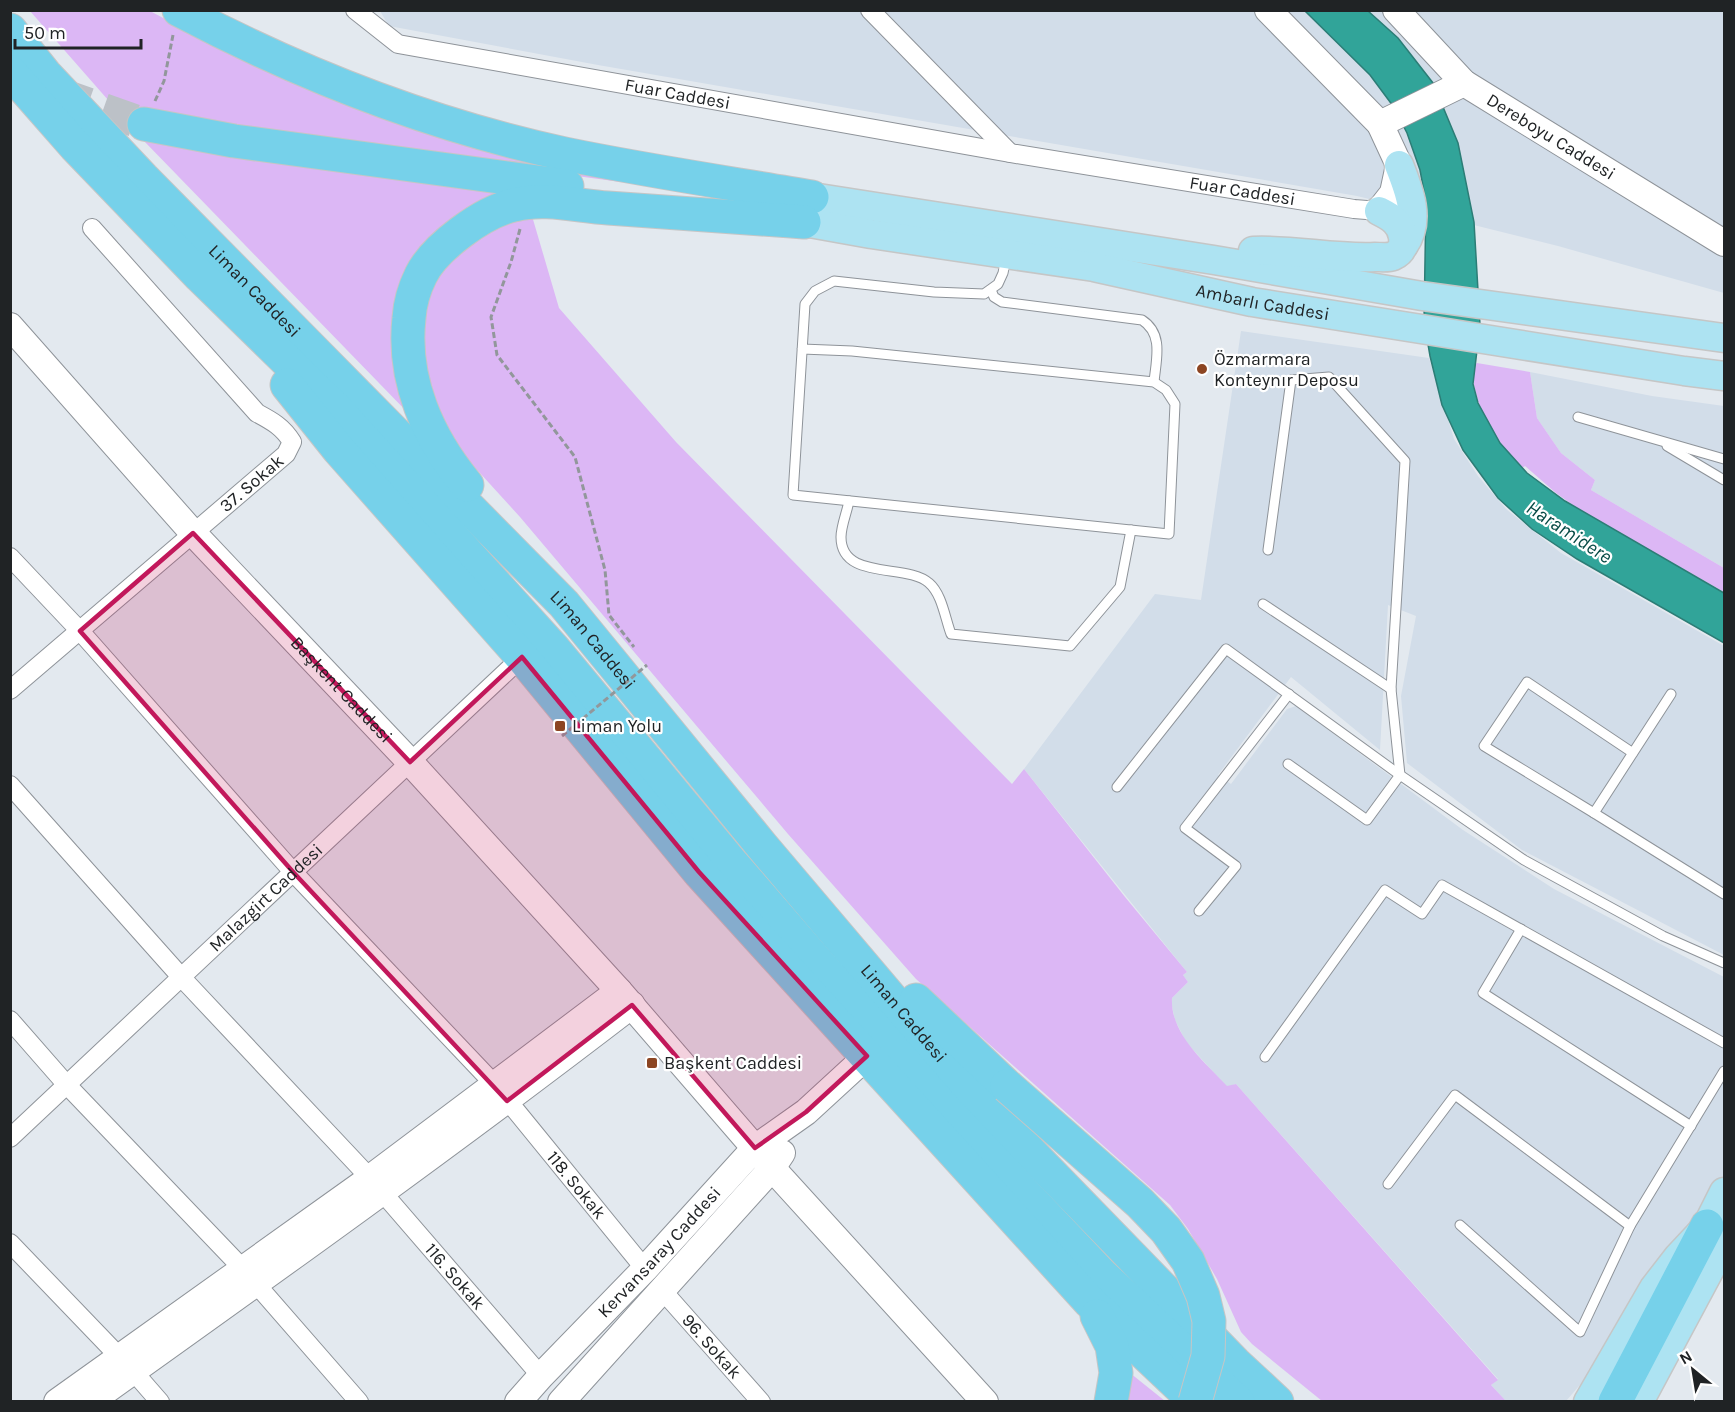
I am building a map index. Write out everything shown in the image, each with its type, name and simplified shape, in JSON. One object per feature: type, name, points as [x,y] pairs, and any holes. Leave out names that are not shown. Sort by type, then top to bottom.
[{"type":"highway","points":[[176,22],[241,43],[343,87],[479,132],[808,210]]},
{"type":"highway","name":"Liman Caddesi","points":[[10,30],[45,74],[143,178],[564,604],[762,846],[962,1082],[1235,1363],[1277,1401]]},
{"type":"highway","name":"Liman Caddesi","points":[[10,72],[75,146],[200,276],[337,410],[553,648],[730,861],[943,1107],[1102,1275],[1238,1401]]},
{"type":"highway","points":[[144,124],[234,141],[647,197],[808,210]]},
{"type":"highway","points":[[564,604],[450,462],[426,423],[411,379],[406,341],[411,301],[422,273],[449,241],[484,217],[513,205],[541,201],[606,208],[808,210]]},
{"type":"highway","points":[[200,276],[339,450],[522,657],[699,872],[1089,1300],[1195,1401],[1208,1356],[1209,1321],[1203,1296],[1188,1261],[1166,1230],[1140,1203],[1007,1086],[880,966],[762,846]]},
{"type":"highway","points":[[1615,1401],[1654,1326],[1716,1234]]},
{"type":"highway","points":[[1089,1300],[1112,1346],[1116,1373],[1111,1401]]},
{"type":"main road","points":[[1184,255],[1260,251],[1358,258],[1392,257],[1402,250],[1410,237],[1413,223],[1411,199],[1398,165]]},
{"type":"main road","name":"Ambarlı Caddesi","points":[[808,210],[871,234],[1094,267],[1225,298],[1725,376]]},
{"type":"main road","name":"Ambarlı Caddesi","points":[[808,210],[1184,255],[1422,296],[1725,338]]},
{"type":"main road","points":[[1379,211],[1391,217],[1399,226],[1404,245]]},
{"type":"main road","points":[[1684,371],[1725,382]]},
{"type":"main road","points":[[1639,1401],[1716,1234],[1725,1192]]},
{"type":"main road","points":[[1588,1401],[1654,1288],[1678,1257],[1716,1234]]},
{"type":"street","name":"Fuar Caddesi","points":[[355,10],[398,44],[1010,153],[1354,209],[1379,211]]},
{"type":"street","points":[[870,10],[1010,153]]},
{"type":"street","points":[[1268,10],[1385,122],[1398,165],[1393,193],[1379,211]]},
{"type":"street","name":"Dereboyu Caddesi","points":[[1396,10],[1454,87],[1725,243]]},
{"type":"street","points":[[1385,122],[1454,87]]},
{"type":"street","name":"37. Sokak","points":[[10,690],[286,454],[292,442],[285,431],[257,413],[92,228]]},
{"type":"street","name":"Başkent Caddesi","points":[[10,326],[193,533],[410,762],[625,998],[772,1168],[985,1401]]},
{"type":"street","name":"118. Sokak","points":[[10,557],[80,631],[294,873],[501,1093],[645,1269]]},
{"type":"street","name":"Malazgirt Caddesi","points":[[10,1138],[522,657]]},
{"type":"street","name":"116. Sokak","points":[[10,785],[182,978],[376,1185],[540,1376]]},
{"type":"street","points":[[57,1401],[126,1364],[376,1185],[625,998]]},
{"type":"street","points":[[10,1020],[66,1084],[249,1276],[359,1401]]},
{"type":"street","name":"Kervansaray Caddesi","points":[[518,1401],[645,1269],[755,1148],[806,1112],[867,1056]]},
{"type":"street","name":"Kervansaray Caddesi","points":[[562,1401],[772,1168],[806,1112]]},
{"type":"street","points":[[10,1243],[160,1401]]},
{"type":"street","name":"96. Sokak","points":[[662,1290],[760,1401]]},
{"type":"street","points":[[90,1401],[126,1364]]},
{"type":"lane","points":[[802,349],[863,352],[1154,382],[1166,390],[1174,404],[1169,534],[793,495],[802,349],[805,304],[815,291],[834,281],[934,292],[984,294],[1001,279],[1007,254]]},
{"type":"lane","points":[[991,290],[994,297],[1002,302],[1142,320],[1151,327],[1157,340],[1154,382]]},
{"type":"lane","points":[[1268,550],[1291,380],[1329,377],[1405,461],[1390,689],[1400,775],[1367,820],[1288,764]]},
{"type":"lane","points":[[1578,417],[1725,459]]},
{"type":"lane","points":[[1654,439],[1725,480]]},
{"type":"lane","points":[[849,501],[841,536],[842,544],[850,558],[861,566],[909,573],[922,578],[937,593],[951,634],[986,638],[1070,646],[1120,587],[1131,530]]},
{"type":"lane","points":[[1263,604],[1390,689]]},
{"type":"lane","points":[[1117,787],[1226,649],[1400,775],[1524,861],[1663,936],[1725,963]]},
{"type":"lane","points":[[1633,753],[1527,682],[1484,746],[1725,894]]},
{"type":"lane","points":[[1199,911],[1236,866],[1185,828],[1289,694]]},
{"type":"lane","points":[[1594,813],[1671,694]]},
{"type":"lane","points":[[1264,1057],[1385,890],[1422,914],[1442,885],[1725,1043]]},
{"type":"lane","points":[[1521,929],[1483,993],[1691,1126]]},
{"type":"lane","points":[[1460,1225],[1580,1332],[1630,1226],[1725,1071]]},
{"type":"lane","points":[[1388,1184],[1455,1095],[1630,1226]]},
{"type":"path","points":[[144,124],[164,81],[176,22]]},
{"type":"path","points":[[528,203],[511,262],[491,317],[497,356],[574,458],[605,570],[609,615],[635,648]]},
{"type":"path","points":[[562,736],[647,665],[641,657]]},
{"type":"highlighted area","points":[[193,533],[410,762],[522,657],[699,872],[867,1056],[806,1112],[755,1148],[632,1005],[507,1101],[294,873],[80,631]]},
{"type":"shaded area","points":[[30,11],[150,11],[254,66],[344,104],[549,166],[658,187],[302,139],[138,108],[144,141]]},
{"type":"shaded area","points":[[380,11],[1724,11],[1724,293],[1558,246],[1357,196],[598,65],[389,26]]},
{"type":"shaded area","points":[[144,141],[515,194],[417,260],[412,417]]},
{"type":"shaded area","points":[[532,216],[559,308],[676,442],[1012,784],[1024,769],[1187,972],[1183,975],[1188,982],[1172,998],[1177,1024],[1190,1046],[1227,1086],[1236,1084],[1498,1380],[1491,1385],[1506,1401],[1322,1401],[1252,1344],[1241,1332],[1217,1279],[1188,1229],[1170,1205],[916,979],[788,834],[520,517],[449,439],[427,398],[415,312],[431,279],[492,223]]},
{"type":"shaded area","points":[[1241,331],[1429,358],[1454,439],[1478,476],[1506,509],[1561,553],[1724,646],[1724,955],[1522,850],[1407,763],[1401,696],[1416,616],[1388,605],[1380,750],[1291,677],[1218,775],[1231,784],[1287,709],[1296,706],[1463,830],[1554,889],[1724,977],[1724,1175],[1586,1378],[1566,1401],[1506,1401],[1491,1385],[1498,1379],[1236,1084],[1227,1087],[1186,1042],[1175,1020],[1172,998],[1188,982],[1183,975],[1187,972],[1024,769],[1155,594],[1201,600]]},
{"type":"shaded area","points":[[1477,363],[1530,372],[1537,418],[1561,453],[1595,480],[1591,490],[1724,568],[1724,592],[1581,511],[1525,466],[1518,471],[1481,412],[1470,370]]},
{"type":"shaded area","points":[[1530,372],[1652,396],[1724,406],[1724,568],[1591,490],[1595,480],[1561,453],[1537,418]]},
{"type":"shaded area","points":[[1130,1373],[1165,1401],[1121,1402]]},
{"type":"water","name":"Haramidere","points":[[1305,11],[1368,11],[1398,38],[1433,83],[1458,143],[1474,222],[1480,325],[1473,384],[1478,403],[1500,443],[1527,473],[1565,501],[1724,593],[1724,643],[1577,559],[1532,529],[1498,498],[1463,450],[1442,405],[1430,356],[1424,321],[1426,202],[1420,170],[1407,133],[1393,106],[1370,75]]},
{"type":"tunnel","points":[[57,93],[144,124]]},
{"type":"place","name":"Özmarmara Konteynır Deposu","points":[[1202,369]]},
{"type":"place","name":"Liman Yolu","points":[[560,726]]},
{"type":"place","name":"Başkent Caddesi","points":[[652,1063]]}]
